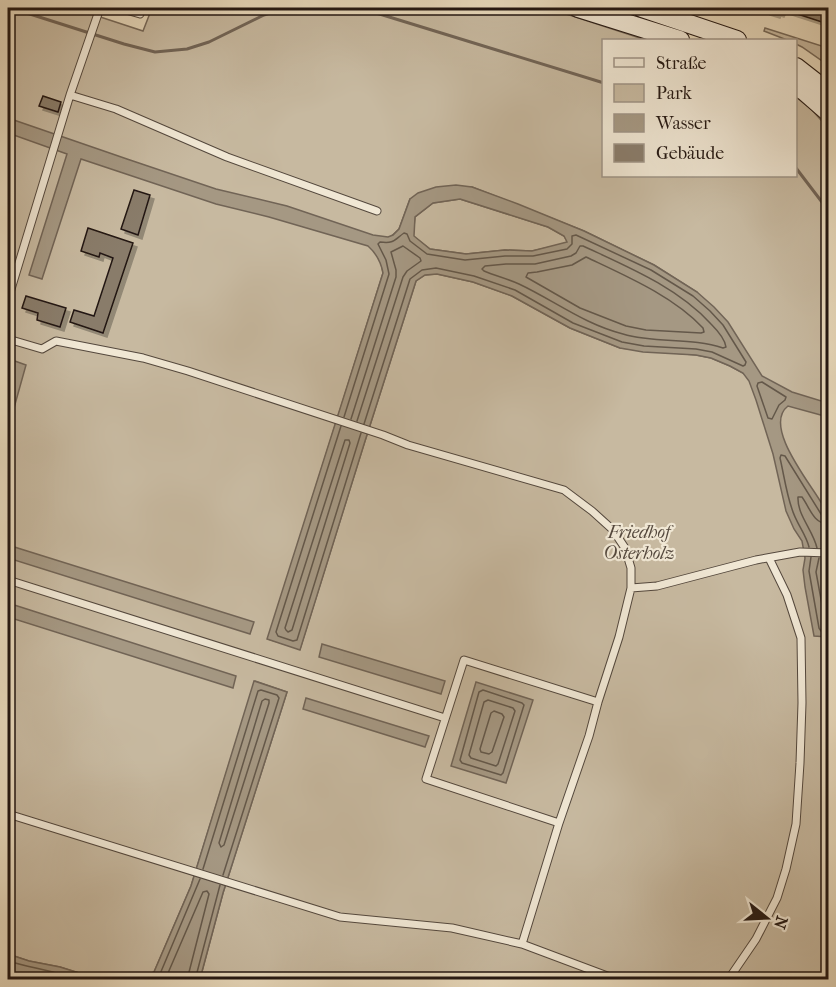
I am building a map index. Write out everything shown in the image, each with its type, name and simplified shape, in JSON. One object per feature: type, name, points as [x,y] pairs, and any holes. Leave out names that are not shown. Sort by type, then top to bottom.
[{"type":"main road","points":[[578,8],[677,39]]},
{"type":"main road","points":[[642,8],[734,39]]},
{"type":"main road","points":[[797,69],[828,92]]},
{"type":"main road","points":[[797,87],[828,112]]},
{"type":"lane","points":[[8,299],[70,95],[100,8]]},
{"type":"lane","points":[[119,8],[140,14]]},
{"type":"lane","points":[[70,95],[116,109],[227,157],[377,211]]},
{"type":"lane","points":[[8,339],[42,349],[56,341],[143,358],[188,371],[374,431],[408,445],[564,490],[613,530],[625,548],[631,568],[631,588],[590,736],[522,944]]},
{"type":"lane","points":[[631,588],[657,586],[800,552],[828,553]]},
{"type":"lane","points":[[728,980],[756,939],[777,898],[796,824],[802,703],[801,638],[787,596],[769,558]]},
{"type":"lane","points":[[8,580],[445,718]]},
{"type":"lane","points":[[560,823],[426,779],[445,718],[464,660],[598,702]]},
{"type":"lane","points":[[8,814],[340,917],[452,927],[522,944],[618,980]]},
{"type":"green space","name":"Friedhof Osterholz","points":[[8,8],[73,8],[143,31],[152,8],[548,8],[643,39],[602,39],[602,177],[797,177],[797,98],[812,110],[828,128],[828,979],[200,979],[223,893],[287,692],[255,681],[191,886],[154,972],[140,979],[98,979],[60,967],[8,954]],"holes":[[[472,187],[584,231],[654,265],[697,292],[743,373],[711,358],[620,348],[570,328],[512,296],[473,282],[437,274],[425,275],[416,281],[300,649],[268,639],[383,273],[381,262],[375,252],[399,229],[410,199]]]},
{"type":"green space","points":[[765,28],[828,48],[828,65],[797,44],[797,39],[784,39],[764,31]]},
{"type":"green space","points":[[460,199],[548,227],[564,236],[568,243],[532,251],[505,250],[466,254],[430,249],[413,236],[415,217],[433,203]]},
{"type":"water","points":[[8,118],[216,189],[287,206],[373,235],[388,237],[399,229],[410,199],[418,193],[436,187],[456,185],[472,187],[584,231],[654,265],[697,292],[714,307],[728,322],[762,376],[792,392],[828,403],[828,417],[788,406],[782,415],[781,427],[784,441],[791,455],[822,504],[826,515],[828,637],[814,636],[805,587],[803,570],[805,558],[802,541],[786,511],[773,454],[749,381],[743,373],[711,358],[620,348],[570,328],[512,296],[473,282],[437,274],[425,275],[416,281],[300,650],[267,639],[383,273],[378,258],[368,246],[216,204],[81,159],[42,279],[29,275],[67,154],[8,133]],"holes":[[[460,199],[548,227],[564,236],[567,242],[532,251],[505,250],[466,254],[430,249],[414,236],[415,217],[433,203]]]},
{"type":"water","points":[[12,360],[26,365],[14,408],[8,410],[8,377]]},
{"type":"water","points":[[8,545],[254,622],[250,634],[8,558]]},
{"type":"water","points":[[8,603],[236,676],[233,688],[8,617]]},
{"type":"water","points":[[322,644],[445,681],[441,694],[319,657]]},
{"type":"water","points":[[254,681],[287,692],[223,893],[200,979],[140,980],[154,972],[191,886]]},
{"type":"water","points":[[476,682],[533,700],[506,783],[451,766]]},
{"type":"water","points":[[306,698],[429,736],[425,747],[303,709]]},
{"type":"water","points":[[8,954],[60,967],[98,979],[8,979]]},
{"type":"building","points":[[767,8],[828,8],[828,24],[782,9],[776,14],[766,11]]},
{"type":"building","points":[[43,96],[61,102],[58,112],[39,106]]},
{"type":"building","points":[[134,190],[150,195],[138,235],[121,229]]},
{"type":"building","points":[[88,228],[133,243],[103,333],[70,322],[74,310],[94,316],[113,258],[100,253],[99,257],[81,251]]},
{"type":"building","points":[[26,296],[66,308],[60,327],[37,320],[38,313],[22,308]]},
{"type":"waterway","points":[[11,8],[155,52],[187,49],[209,42],[264,15],[284,8]]},
{"type":"waterway","points":[[360,8],[602,82]]},
{"type":"waterway","points":[[797,169],[828,210]]}]
